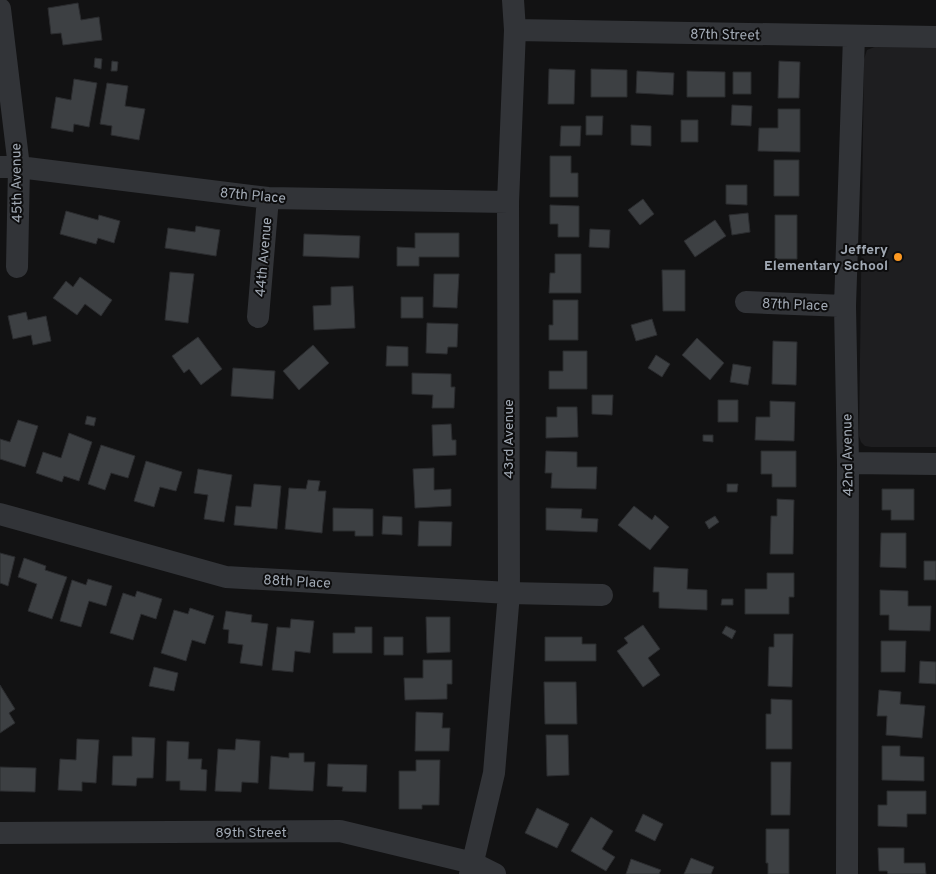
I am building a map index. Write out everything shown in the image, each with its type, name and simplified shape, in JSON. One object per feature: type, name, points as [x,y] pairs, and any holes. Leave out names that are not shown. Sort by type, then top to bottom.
[{"type":"street","name":"43rd Avenue","points":[[471,868],[494,773],[509,593],[508,202],[514,30],[513,0]]},
{"type":"street","name":"45th Avenue","points":[[0,9],[16,268]]},
{"type":"street","name":"87th Street","points":[[514,30],[936,37]]},
{"type":"street","name":"42nd Avenue","points":[[847,874],[848,463],[845,306],[854,36]]},
{"type":"street","name":"87th Place","points":[[9,167],[268,198],[508,202]]},
{"type":"street","name":"44th Avenue","points":[[258,317],[268,198]]},
{"type":"street","name":"87th Place","points":[[746,302],[845,306]]},
{"type":"street","points":[[848,463],[936,464]]},
{"type":"street","name":"88th Place","points":[[0,514],[226,577],[509,593],[602,595]]},
{"type":"street","name":"89th Street","points":[[0,833],[340,832],[495,874]]},
{"type":"shaded area","name":"Jeffery Elementary School","points":[[877,46],[936,46],[936,447],[871,447],[865,446],[859,436],[864,59],[867,50]]},
{"type":"building","points":[[78,3],[81,20],[99,17],[102,40],[63,45],[61,33],[51,34],[48,8]]},
{"type":"building","points":[[95,58],[102,59],[101,69],[94,67]]},
{"type":"building","points":[[112,61],[118,62],[117,71],[111,71]]},
{"type":"building","points":[[779,61],[800,62],[799,98],[778,98]]},
{"type":"building","points":[[549,69],[575,70],[574,104],[548,104]]},
{"type":"building","points":[[591,69],[627,70],[627,97],[591,97]]},
{"type":"building","points":[[637,71],[674,73],[673,95],[636,93]]},
{"type":"building","points":[[687,71],[725,72],[725,97],[687,97]]},
{"type":"building","points":[[733,72],[751,72],[751,94],[733,94]]},
{"type":"building","points":[[74,79],[97,83],[89,127],[74,124],[73,132],[51,128],[56,97],[71,100]]},
{"type":"building","points":[[107,83],[128,86],[125,106],[145,109],[139,140],[111,135],[112,126],[100,124]]},
{"type":"building","points":[[732,105],[752,106],[751,126],[731,125]]},
{"type":"building","points":[[778,109],[800,109],[800,152],[758,151],[759,128],[778,128]]},
{"type":"building","points":[[586,116],[603,116],[602,135],[586,135]]},
{"type":"building","points":[[681,120],[698,120],[698,142],[681,142]]},
{"type":"building","points":[[631,125],[651,126],[651,146],[631,145]]},
{"type":"building","points":[[561,126],[581,126],[580,146],[560,146]]},
{"type":"building","points":[[550,156],[571,156],[571,173],[578,173],[578,197],[550,197]]},
{"type":"building","points":[[774,160],[799,160],[799,196],[774,196]]},
{"type":"building","points":[[726,185],[747,185],[747,205],[726,204]]},
{"type":"building","points":[[643,199],[654,214],[640,225],[628,210]]},
{"type":"building","points":[[550,205],[579,206],[579,237],[558,237],[558,224],[550,224]]},
{"type":"building","points":[[66,211],[98,220],[99,215],[120,221],[114,243],[98,238],[96,244],[60,234]]},
{"type":"building","points":[[748,213],[750,232],[732,235],[729,215]]},
{"type":"building","points":[[775,215],[797,215],[797,259],[775,259]]},
{"type":"building","points":[[715,220],[726,236],[695,257],[684,241]]},
{"type":"building","points":[[196,226],[220,230],[216,256],[165,248],[168,228],[195,232]]},
{"type":"building","points":[[590,229],[610,230],[609,248],[589,247]]},
{"type":"building","points":[[415,233],[459,233],[459,257],[419,257],[419,266],[397,266],[397,247],[415,248]]},
{"type":"building","points":[[304,234],[360,236],[359,258],[303,256]]},
{"type":"building","points":[[555,254],[581,254],[581,293],[549,293],[550,273],[555,273]]},
{"type":"building","points":[[662,270],[685,270],[685,311],[663,311]]},
{"type":"building","points":[[170,272],[194,274],[188,323],[165,320]]},
{"type":"building","points":[[434,274],[459,274],[457,308],[433,307]]},
{"type":"building","points":[[80,277],[112,300],[101,316],[85,304],[77,315],[53,298],[66,281],[73,287]]},
{"type":"building","points":[[353,286],[355,328],[314,330],[313,306],[331,305],[331,287]]},
{"type":"building","points":[[401,297],[423,297],[423,318],[401,318]]},
{"type":"building","points":[[553,300],[578,300],[578,340],[549,340],[549,325],[553,325]]},
{"type":"building","points":[[26,312],[28,320],[46,316],[51,341],[33,345],[31,335],[13,339],[8,316]]},
{"type":"building","points":[[652,319],[657,335],[636,341],[631,325]]},
{"type":"building","points":[[427,323],[458,324],[457,347],[448,347],[447,354],[426,353]]},
{"type":"building","points":[[198,337],[222,369],[201,385],[189,369],[184,373],[172,356]]},
{"type":"building","points":[[697,338],[724,363],[710,380],[682,355]]},
{"type":"building","points":[[773,341],[797,342],[796,385],[772,384]]},
{"type":"building","points":[[313,345],[329,363],[299,390],[283,371]]},
{"type":"building","points":[[387,346],[408,347],[408,366],[386,366]]},
{"type":"building","points":[[563,351],[587,351],[587,389],[549,389],[549,371],[563,371]]},
{"type":"building","points":[[656,355],[670,364],[662,377],[648,368]]},
{"type":"building","points":[[733,364],[751,367],[748,385],[730,382]]},
{"type":"building","points":[[233,368],[275,371],[273,399],[231,396]]},
{"type":"building","points":[[412,373],[451,374],[451,387],[455,387],[454,408],[432,408],[433,395],[412,394]]},
{"type":"building","points":[[592,395],[613,395],[612,415],[592,414]]},
{"type":"building","points":[[718,400],[738,400],[738,422],[718,422]]},
{"type":"building","points":[[770,401],[795,402],[794,441],[755,440],[756,417],[770,417]]},
{"type":"building","points":[[557,407],[577,407],[578,437],[546,438],[546,417],[557,417]]},
{"type":"building","points":[[87,416],[96,418],[94,426],[85,424]]},
{"type":"building","points":[[18,420],[38,426],[25,467],[0,459],[0,439],[10,442]]},
{"type":"building","points":[[451,424],[452,440],[456,440],[456,455],[433,456],[432,425]]},
{"type":"building","points":[[69,433],[92,442],[79,481],[64,476],[62,482],[36,473],[43,452],[61,458]]},
{"type":"building","points":[[703,435],[713,435],[713,442],[703,441]]},
{"type":"building","points":[[101,445],[135,456],[128,478],[111,473],[105,490],[88,484]]},
{"type":"building","points":[[546,451],[577,452],[577,467],[597,467],[596,489],[551,488],[552,473],[545,473]]},
{"type":"building","points":[[761,451],[796,451],[796,487],[772,487],[772,474],[761,474]]},
{"type":"building","points":[[146,461],[182,472],[176,491],[160,487],[154,507],[134,501]]},
{"type":"building","points":[[434,468],[434,490],[451,489],[451,506],[415,508],[413,469]]},
{"type":"building","points":[[198,469],[232,475],[224,522],[204,519],[208,495],[194,493]]},
{"type":"building","points":[[308,480],[320,481],[318,491],[326,491],[322,533],[285,529],[289,488],[306,489]]},
{"type":"building","points":[[254,484],[281,486],[277,529],[234,525],[236,506],[251,507]]},
{"type":"building","points":[[727,484],[738,484],[737,492],[727,492]]},
{"type":"building","points":[[882,489],[914,489],[914,520],[891,520],[891,510],[882,510]]},
{"type":"building","points":[[777,499],[794,500],[793,554],[770,554],[771,516],[777,516]]},
{"type":"building","points":[[634,506],[652,520],[655,515],[669,527],[650,550],[618,525]]},
{"type":"building","points":[[333,508],[373,509],[373,536],[355,536],[355,531],[333,531]]},
{"type":"building","points":[[546,508],[582,509],[581,518],[598,519],[597,532],[546,530]]},
{"type":"building","points":[[383,516],[402,517],[402,535],[382,534]]},
{"type":"building","points":[[715,516],[719,522],[709,529],[705,522]]},
{"type":"building","points":[[419,521],[452,522],[451,546],[418,546]]},
{"type":"building","points":[[881,533],[906,533],[906,568],[880,567]]},
{"type":"building","points":[[0,553],[15,557],[8,586],[0,583]]},
{"type":"building","points":[[24,558],[46,566],[45,570],[67,577],[52,619],[28,611],[37,584],[18,577]]},
{"type":"building","points":[[924,561],[936,561],[936,580],[924,580]]},
{"type":"building","points":[[654,567],[688,569],[687,589],[707,590],[707,610],[659,608],[659,592],[653,592]]},
{"type":"building","points":[[767,573],[794,573],[794,597],[789,597],[789,614],[745,614],[745,589],[767,589]]},
{"type":"building","points":[[88,579],[112,586],[106,606],[89,601],[81,627],[60,621],[72,580],[86,585]]},
{"type":"building","points":[[880,590],[908,591],[908,606],[931,606],[930,631],[889,630],[889,615],[880,615]]},
{"type":"building","points":[[137,591],[162,599],[156,619],[141,614],[133,640],[110,633],[123,593],[135,597]]},
{"type":"building","points":[[722,599],[733,599],[733,605],[721,605]]},
{"type":"building","points":[[190,608],[214,616],[205,644],[192,640],[186,661],[161,653],[174,610],[188,614]]},
{"type":"building","points":[[226,611],[252,615],[251,622],[268,624],[262,666],[240,663],[243,645],[228,643],[229,630],[223,629]]},
{"type":"building","points":[[426,617],[450,617],[450,652],[427,653]]},
{"type":"building","points":[[291,619],[314,621],[310,653],[295,651],[293,672],[272,670],[277,627],[290,628]]},
{"type":"building","points":[[643,625],[660,649],[648,658],[660,675],[643,687],[617,651],[628,643],[624,638]]},
{"type":"building","points":[[726,626],[736,631],[732,639],[722,633]]},
{"type":"building","points":[[355,627],[372,627],[372,653],[333,653],[333,633],[355,633]]},
{"type":"building","points":[[774,634],[793,634],[792,687],[768,686],[769,647],[774,647]]},
{"type":"building","points":[[384,637],[403,637],[403,655],[384,655]]},
{"type":"building","points":[[545,637],[582,637],[582,644],[596,644],[596,661],[545,661]]},
{"type":"building","points":[[881,641],[906,641],[905,672],[881,672]]},
{"type":"building","points":[[423,660],[452,660],[452,684],[447,684],[447,699],[405,700],[404,678],[423,678]]},
{"type":"building","points":[[920,661],[936,662],[936,684],[919,683]]},
{"type":"building","points":[[154,667],[178,673],[174,691],[149,686]]},
{"type":"building","points":[[544,682],[576,682],[577,724],[545,724]]},
{"type":"building","points":[[0,685],[15,709],[9,713],[15,723],[0,733]]},
{"type":"building","points":[[879,690],[901,692],[900,704],[925,706],[922,738],[886,735],[887,716],[877,716]]},
{"type":"building","points":[[771,699],[792,700],[792,749],[766,749],[766,714],[771,714]]},
{"type":"building","points":[[416,712],[443,713],[442,728],[450,728],[449,751],[415,751]]},
{"type":"building","points":[[546,735],[568,735],[569,775],[547,776]]},
{"type":"building","points":[[132,737],[155,738],[153,778],[137,778],[136,786],[112,785],[113,756],[132,756]]},
{"type":"building","points":[[77,739],[99,740],[96,783],[82,782],[82,791],[58,790],[60,759],[76,760]]},
{"type":"building","points":[[236,739],[260,741],[258,783],[242,782],[241,792],[215,791],[218,749],[235,750]]},
{"type":"building","points":[[167,741],[189,742],[188,759],[202,759],[201,769],[207,770],[206,791],[180,790],[180,781],[166,781]]},
{"type":"building","points":[[882,746],[900,746],[900,756],[924,757],[924,781],[882,780]]},
{"type":"building","points":[[289,753],[304,753],[304,762],[315,762],[313,791],[269,789],[271,756],[289,758]]},
{"type":"building","points":[[416,760],[440,760],[439,805],[422,805],[422,809],[399,809],[399,771],[416,771]]},
{"type":"building","points":[[771,762],[791,762],[790,815],[771,815]]},
{"type":"building","points":[[328,764],[367,765],[366,792],[342,791],[343,787],[327,786]]},
{"type":"building","points":[[0,767],[36,768],[35,792],[0,791]]},
{"type":"building","points":[[887,791],[926,791],[926,814],[907,814],[907,827],[878,826],[878,805],[887,805]]},
{"type":"building","points":[[537,808],[569,824],[557,848],[525,833]]},
{"type":"building","points":[[643,814],[663,824],[655,841],[635,831]]},
{"type":"building","points":[[591,817],[613,831],[602,849],[615,857],[606,871],[571,851]]},
{"type":"building","points":[[766,829],[789,829],[789,874],[768,874],[768,863],[766,863]]},
{"type":"building","points":[[878,848],[904,848],[904,863],[925,863],[926,874],[888,874],[887,871],[879,871]]},
{"type":"building","points":[[691,858],[714,867],[711,874],[684,874]]},
{"type":"building","points":[[631,859],[661,870],[659,874],[626,874]]},
{"type":"place","name":"Jeffery Elementary School","points":[[898,257]]}]
